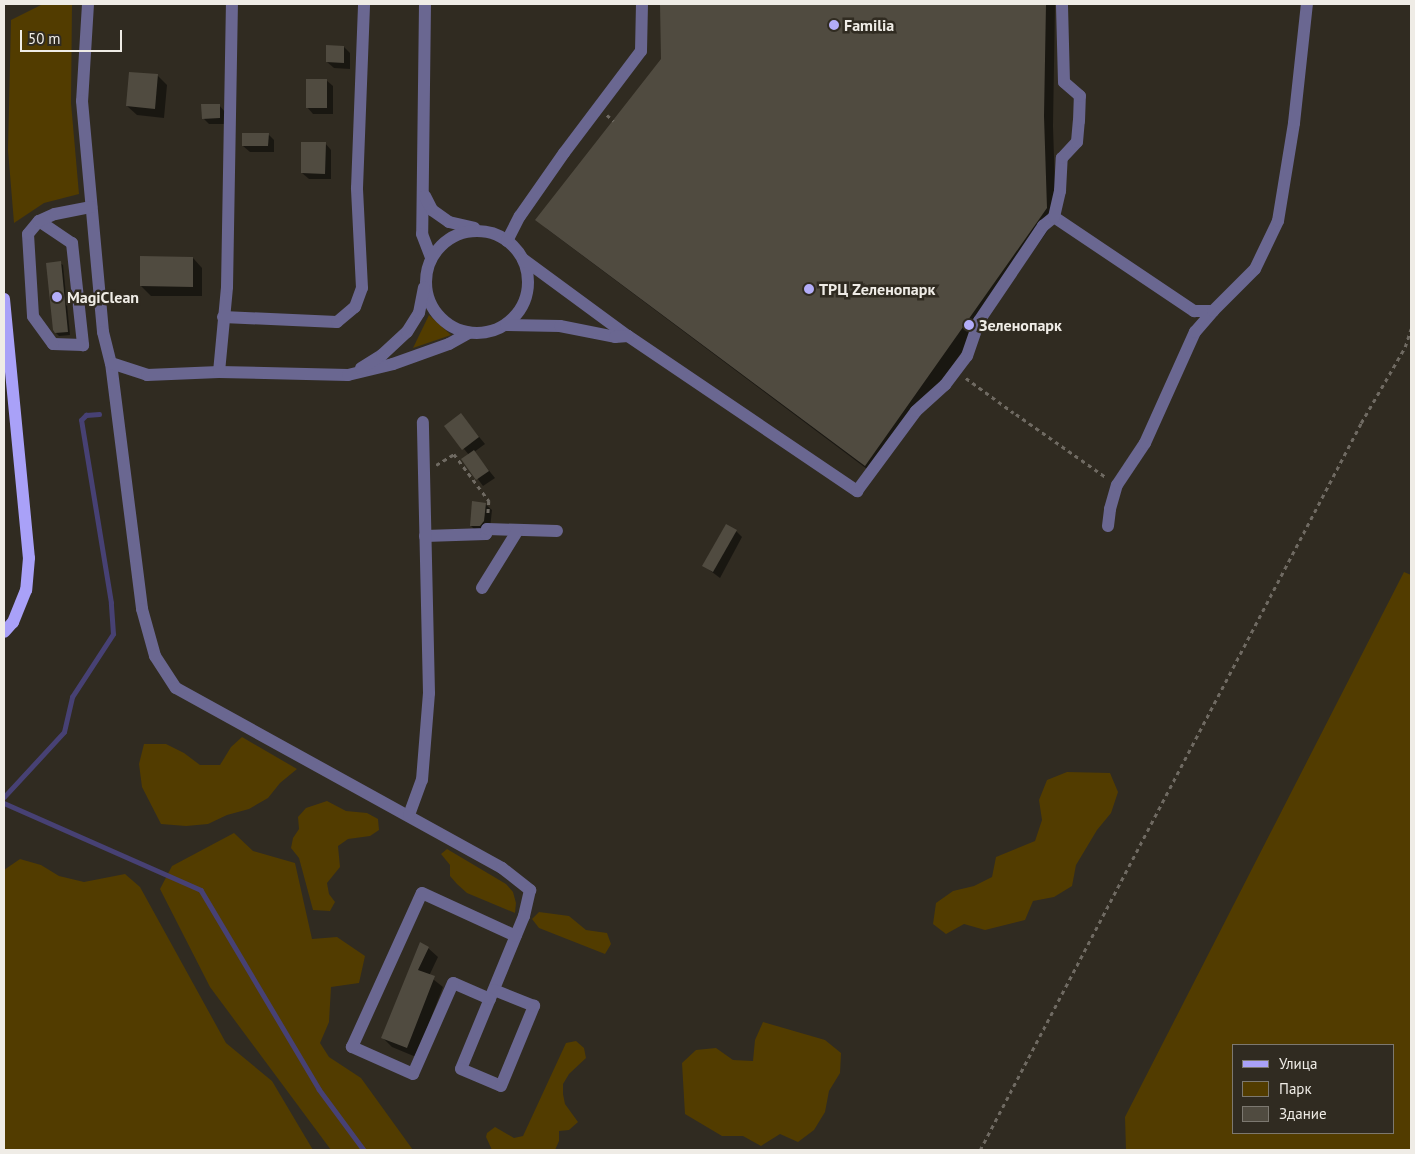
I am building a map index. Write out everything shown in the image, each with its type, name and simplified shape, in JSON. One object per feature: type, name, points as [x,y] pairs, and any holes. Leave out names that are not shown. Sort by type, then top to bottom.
[{"type":"main road","points":[[4,299],[30,558],[26,590],[13,622],[4,632]]},
{"type":"street","points":[[88,4],[82,101],[102,332],[111,363],[142,609],[156,656],[176,688],[410,815],[502,868],[530,890],[516,936],[492,994],[461,1069],[501,1086],[534,1006],[492,994],[453,983],[413,1074],[352,1048],[422,893],[516,936]]},
{"type":"street","points":[[219,372],[227,287],[232,4]]},
{"type":"street","points":[[223,317],[337,322],[355,307],[362,288],[357,188],[364,4]]},
{"type":"street","points":[[425,4],[422,234],[431,258]]},
{"type":"street","points":[[508,241],[520,216],[564,153],[641,51],[642,4]]},
{"type":"street","points":[[424,194],[432,210],[449,222],[483,231],[508,241],[523,259],[628,336],[858,491],[916,410],[945,385],[967,356],[980,321],[1044,226],[1054,217],[1060,191],[1062,158],[1077,142],[1080,96],[1064,82],[1062,4]]},
{"type":"street","points":[[1108,526],[1110,509],[1118,486],[1145,443],[1196,332],[1213,311],[1255,269],[1278,221],[1294,123],[1307,4]]},
{"type":"street","points":[[40,221],[72,243],[83,345],[53,344],[33,316],[28,234],[40,221],[55,214],[90,208]]},
{"type":"street","points":[[1054,217],[1194,311],[1213,311]]},
{"type":"street","points":[[348,375],[382,355],[408,332],[419,314],[431,258],[444,242],[463,233],[483,231]]},
{"type":"street","points":[[506,325],[519,312],[527,295],[528,277],[523,259]]},
{"type":"street","points":[[426,277],[427,296],[436,314],[451,326],[469,333],[488,332],[506,325],[560,326],[615,337],[628,336]]},
{"type":"street","points":[[111,363],[148,374],[219,372],[348,375],[393,364],[449,344],[469,333]]},
{"type":"street","points":[[410,815],[422,780],[429,693],[423,422]]},
{"type":"street","points":[[425,536],[486,534],[487,529],[557,531]]},
{"type":"street","points":[[482,588],[518,530]]},
{"type":"path","points":[[980,1150],[1361,423],[1405,347],[1411,329]]},
{"type":"path","points":[[958,373],[1118,486]]},
{"type":"path","points":[[437,472],[436,466],[454,454],[489,501],[487,529]]},
{"type":"green space","points":[[43,4],[72,4],[71,103],[79,194],[44,203],[14,223],[8,150],[11,20]]},
{"type":"green space","points":[[429,315],[451,335],[413,348]]},
{"type":"green space","points":[[1404,572],[1411,575],[1411,1150],[1126,1150],[1125,1117]]},
{"type":"green space","points":[[242,737],[297,769],[280,783],[268,798],[249,809],[227,815],[208,824],[186,826],[161,824],[142,787],[139,764],[144,744],[166,744],[184,753],[200,765],[220,765],[231,747]]},
{"type":"green space","points":[[1067,772],[1110,773],[1118,792],[1111,813],[1097,830],[1076,865],[1072,886],[1054,897],[1033,901],[1025,920],[985,930],[964,924],[946,934],[933,924],[936,903],[953,891],[974,886],[992,877],[996,857],[1035,841],[1042,820],[1039,800],[1047,780]]},
{"type":"green space","points":[[327,801],[346,811],[367,813],[378,819],[379,830],[370,836],[348,839],[338,846],[340,867],[327,883],[329,894],[335,902],[330,911],[313,910],[299,858],[291,848],[293,838],[299,829],[298,817],[306,808]]},
{"type":"green space","points":[[234,833],[253,851],[295,863],[312,939],[337,937],[365,956],[359,983],[331,987],[329,1022],[320,1043],[329,1057],[361,1078],[413,1150],[331,1150],[210,987],[160,889],[172,866]]},
{"type":"green space","points":[[447,849],[506,884],[513,892],[516,903],[515,913],[467,893],[457,884],[450,876],[450,865],[441,854]]},
{"type":"green space","points":[[20,859],[41,865],[59,876],[84,882],[125,874],[140,887],[226,1043],[272,1081],[313,1150],[4,1150],[4,870]]},
{"type":"green space","points":[[539,912],[569,916],[586,930],[607,933],[611,944],[605,954],[539,928],[532,919]]},
{"type":"green space","points":[[763,1022],[825,1040],[841,1053],[840,1073],[829,1091],[825,1112],[814,1130],[798,1142],[780,1134],[761,1146],[743,1136],[722,1136],[685,1114],[682,1063],[696,1050],[716,1048],[733,1060],[753,1061],[755,1040]]},
{"type":"green space","points":[[576,1041],[584,1048],[586,1058],[569,1074],[563,1084],[563,1094],[565,1104],[578,1122],[569,1130],[559,1131],[559,1141],[555,1150],[492,1150],[486,1137],[487,1133],[495,1127],[514,1138],[523,1136],[566,1043]]},
{"type":"building","name":"ТРЦ Zеленопарк","points":[[660,4],[1046,4],[1044,116],[1047,208],[865,466],[535,220],[661,59]]},
{"type":"building","points":[[326,45],[344,46],[344,63],[326,62]]},
{"type":"building","points":[[129,72],[158,74],[155,109],[126,106]]},
{"type":"building","points":[[306,79],[327,79],[327,108],[306,108]]},
{"type":"building","points":[[201,104],[220,104],[220,118],[202,119]]},
{"type":"building","points":[[242,133],[269,133],[268,146],[242,146]]},
{"type":"building","points":[[301,142],[326,142],[325,174],[301,173]]},
{"type":"building","points":[[140,256],[193,257],[193,287],[140,286]]},
{"type":"building","name":"MagiClean","points":[[61,261],[68,332],[55,333],[53,330],[46,263]]},
{"type":"building","points":[[461,413],[479,437],[462,450],[444,426]]},
{"type":"building","points":[[474,450],[489,471],[476,480],[461,459]]},
{"type":"building","points":[[472,501],[486,503],[484,521],[480,526],[470,526]]},
{"type":"building","points":[[726,524],[737,530],[713,572],[702,566]]},
{"type":"building","points":[[420,942],[429,947],[418,970],[435,976],[407,1048],[381,1038]]},
{"type":"waterway","points":[[4,797],[64,732],[72,697],[113,634],[111,603],[81,420],[86,415],[99,414]]},
{"type":"waterway","points":[[4,803],[201,890],[319,1089],[364,1150]]},
{"type":"place","name":"Familia","points":[[834,25]]},
{"type":"place","name":"ТРЦ Zеленопарк","points":[[809,289]]},
{"type":"place","name":"MagiClean","points":[[57,297]]},
{"type":"place","name":"Зеленопарк","points":[[969,325]]}]
